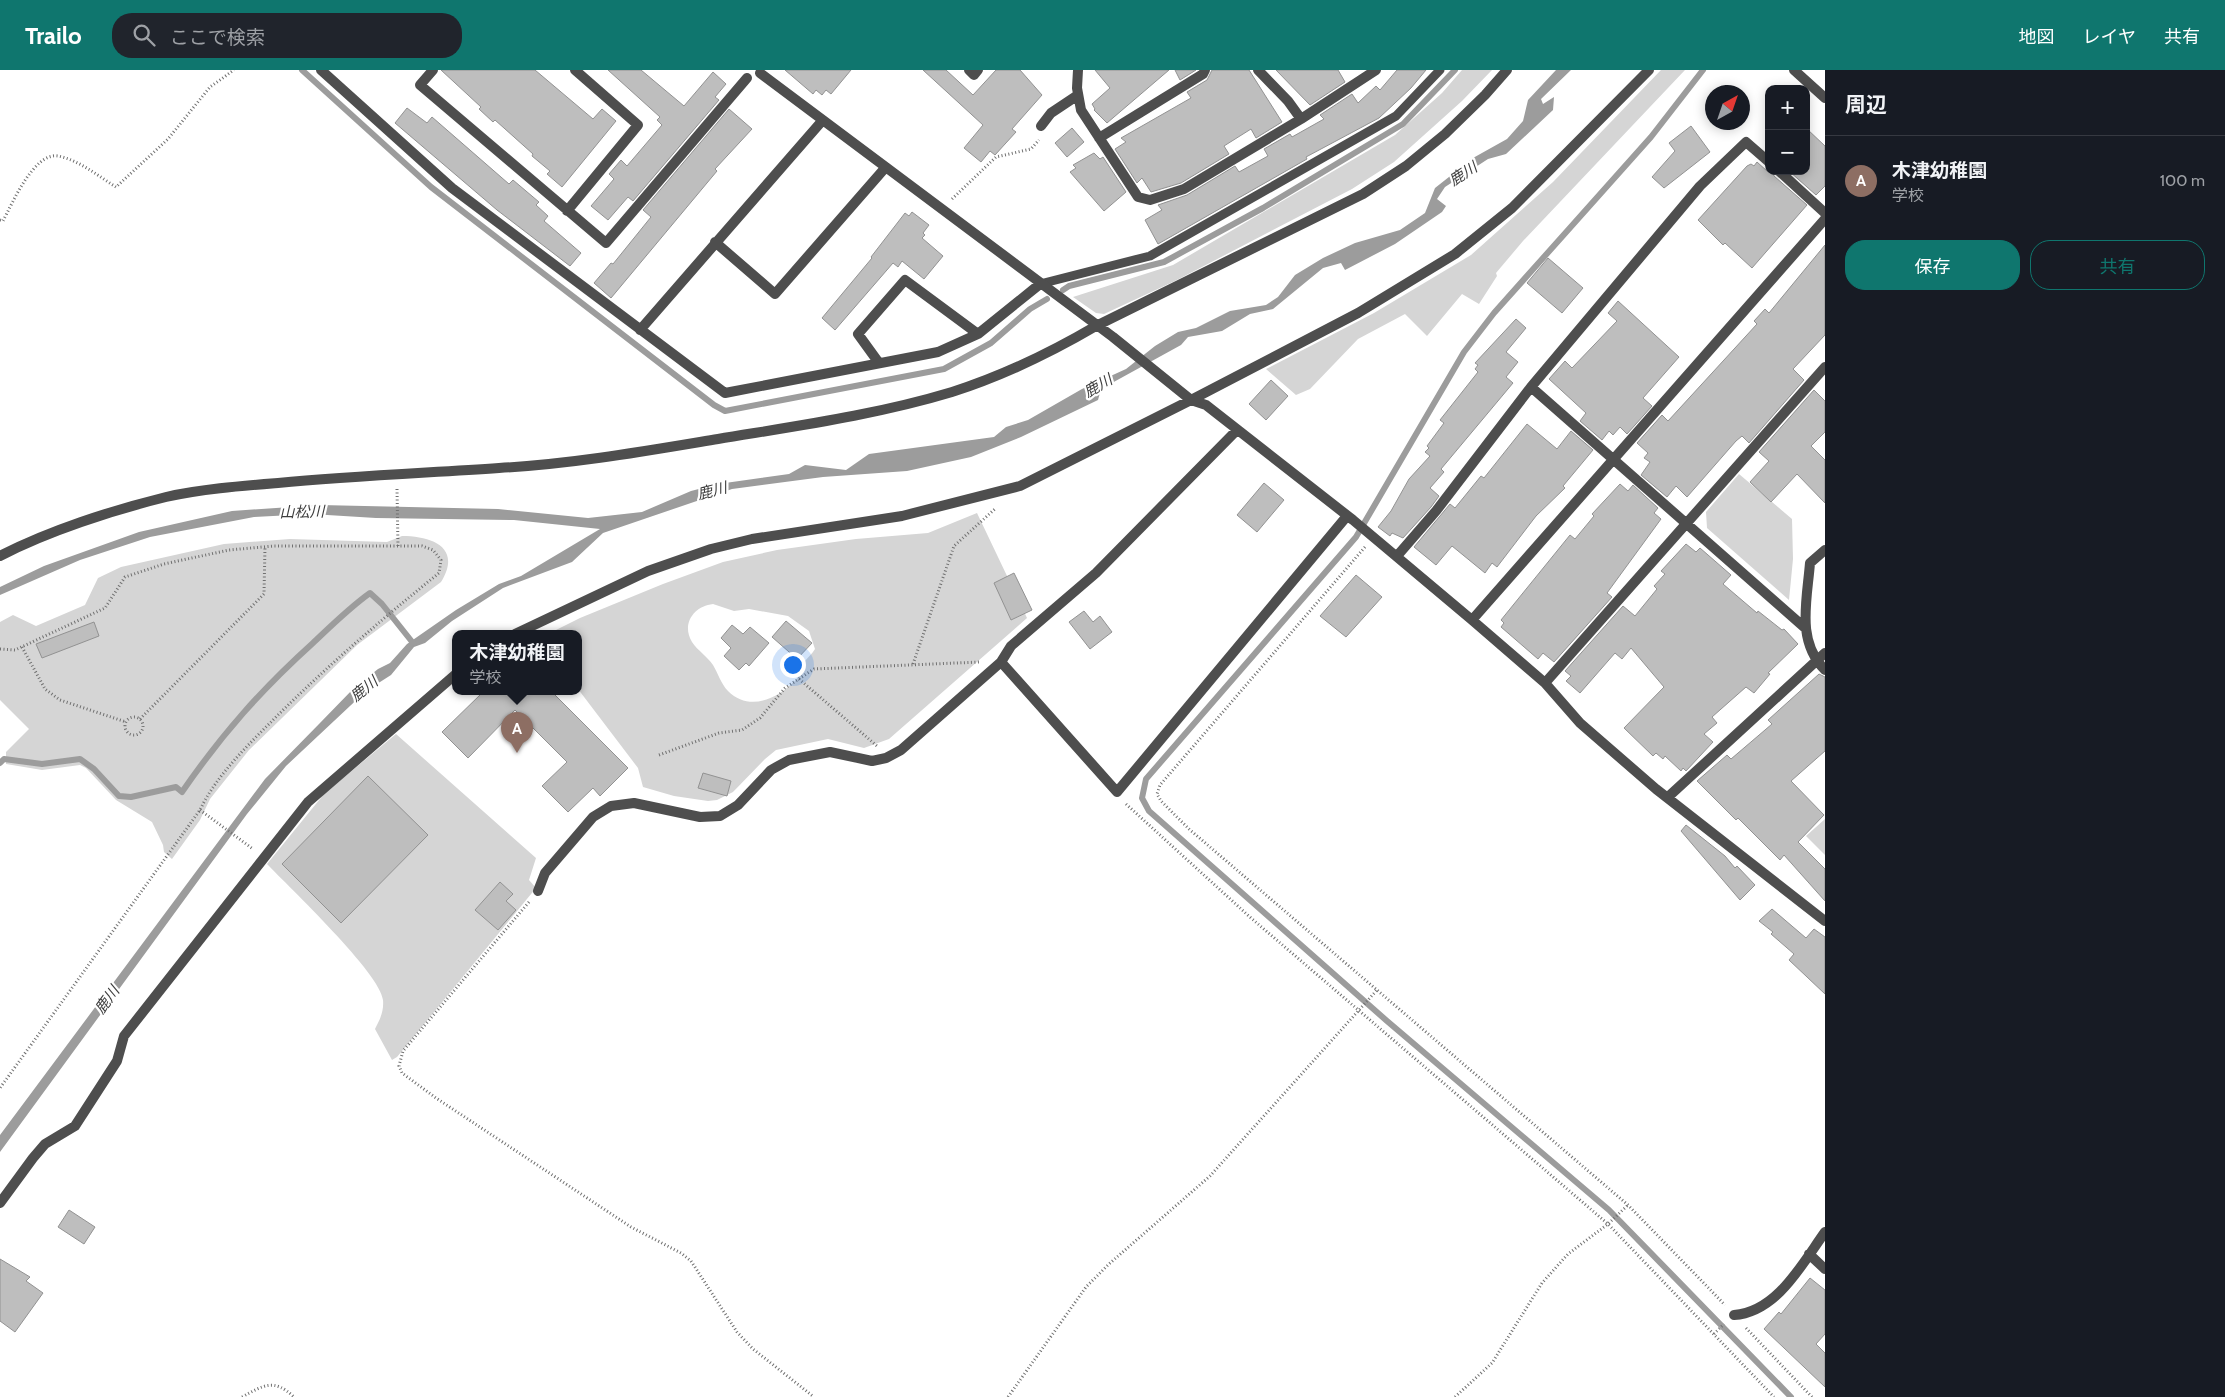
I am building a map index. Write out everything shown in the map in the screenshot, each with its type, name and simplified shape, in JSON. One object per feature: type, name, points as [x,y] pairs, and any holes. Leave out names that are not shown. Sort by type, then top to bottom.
[{"type":"street","points":[[321,70],[452,188],[725,392],[938,352],[978,334],[1040,284]]},
{"type":"street","points":[[433,70],[420,85],[606,243],[747,78],[762,72],[822,121],[1113,337],[1191,400],[1206,405],[1236,431],[1350,518],[1545,683],[1580,723],[1668,798],[1825,921]]},
{"type":"street","points":[[567,211],[638,125],[575,70]]},
{"type":"street","points":[[739,70],[747,78]]},
{"type":"street","points":[[969,70],[974,75],[978,70]]},
{"type":"street","points":[[1078,70],[1078,95],[1082,110],[1138,197],[1150,200],[1184,189],[1301,119],[1376,70]]},
{"type":"street","points":[[1099,138],[1203,74],[1205,70]]},
{"type":"street","points":[[1258,70],[1288,101],[1301,119]]},
{"type":"street","points":[[0,556],[22,545],[90,520],[165,498],[231,487],[396,474],[535,466],[581,460],[741,436],[889,409],[951,392],[992,378],[1063,345],[1096,326],[1363,194],[1406,166],[1445,134],[1485,95],[1507,70]]},
{"type":"street","points":[[523,630],[648,571],[711,549],[752,539],[902,516],[1020,486],[1358,313],[1455,254],[1512,208],[1649,70]]},
{"type":"street","points":[[1794,70],[1825,98]]},
{"type":"street","points":[[1041,126],[1051,114],[1078,95]]},
{"type":"street","points":[[640,330],[822,121]]},
{"type":"street","points":[[1397,556],[1436,511],[1531,387],[1700,186],[1746,142],[1765,159]]},
{"type":"street","points":[[715,242],[775,294],[885,168]]},
{"type":"street","points":[[1783,175],[1825,213]]},
{"type":"street","points":[[1472,620],[1612,458],[1825,220]]},
{"type":"street","points":[[879,363],[858,334],[905,280],[978,334]]},
{"type":"street","points":[[1545,683],[1825,367]]},
{"type":"street","points":[[1531,387],[1804,627]]},
{"type":"street","points":[[538,891],[546,873],[592,817],[612,806],[634,803],[700,817],[720,816],[738,804],[771,770],[788,760],[830,752],[872,761],[901,750],[1000,662],[1011,646],[1096,573],[1236,431]]},
{"type":"street","points":[[1000,662],[1117,792],[1350,518]]},
{"type":"street","points":[[1825,550],[1810,563],[1804,627],[1816,661],[1825,670]]},
{"type":"street","points":[[1668,798],[1825,653]]},
{"type":"street","points":[[0,1203],[45,1144],[75,1126],[117,1062],[119,1047],[124,1036],[308,802],[452,677]]},
{"type":"street","points":[[1734,1314],[1758,1310],[1769,1302],[1825,1232]]},
{"type":"street","points":[[1809,1254],[1825,1269]]},
{"type":"lane","points":[[1040,284],[1150,256],[1396,116],[1440,70]]},
{"type":"path","points":[[0,220],[3,221],[28,174],[44,160],[56,156],[76,163],[116,187],[168,139],[210,87],[234,70]]},
{"type":"path","points":[[940,209],[996,157],[1031,150],[1038,144],[1041,126]]},
{"type":"path","points":[[396,474],[398,547]]},
{"type":"path","points":[[913,664],[954,546],[1000,504]]},
{"type":"path","points":[[1371,536],[1160,785],[1157,794],[1161,801],[1189,829],[1628,1206],[1812,1397]]},
{"type":"path","points":[[0,649],[15,650],[105,608],[124,577],[164,564],[206,554],[265,547],[422,546],[433,550],[441,560],[439,573],[319,674],[246,748],[207,795],[200,810],[0,1088]]},
{"type":"path","points":[[140,719],[264,594],[265,547]]},
{"type":"path","points":[[22,647],[45,689],[60,700],[126,722]]},
{"type":"path","points":[[659,755],[720,733],[742,730],[760,718],[785,688],[814,669],[1000,662]]},
{"type":"path","points":[[799,679],[888,756]]},
{"type":"path","points":[[132,717],[140,719],[144,726],[136,735],[129,733],[125,726],[126,722],[132,717]]},
{"type":"path","points":[[1117,792],[1132,811],[1358,1010],[1610,1223],[1716,1332],[1774,1397]]},
{"type":"path","points":[[200,810],[254,849]]},
{"type":"path","points":[[538,891],[402,1051],[399,1066],[402,1073],[436,1098],[630,1227],[680,1253],[691,1261],[737,1332],[753,1349],[814,1397]]},
{"type":"path","points":[[1008,1397],[1086,1287],[1109,1264],[1210,1176],[1378,990]]},
{"type":"path","points":[[1455,1397],[1492,1363],[1542,1283],[1568,1254],[1610,1223],[1628,1206]]},
{"type":"path","points":[[242,1397],[262,1386],[272,1384],[286,1389],[294,1397]]},
{"type":"shaded area","points":[[1462,70],[1492,70],[1462,101],[1394,162],[1352,189],[1175,281],[1104,314],[1096,313],[1073,297],[1173,265],[1395,135],[1442,93]]},
{"type":"shaded area","points":[[1661,70],[1685,70],[1523,241],[1496,273],[1497,276],[1479,304],[1462,294],[1427,336],[1405,314],[1358,339],[1310,389],[1296,395],[1266,369],[1374,313],[1471,255],[1553,182]]},
{"type":"shaded area","points":[[1739,474],[1792,519],[1793,559],[1789,600],[1707,528],[1706,512]]},
{"type":"shaded area","points":[[977,513],[1027,618],[889,739],[864,748],[828,739],[776,750],[733,792],[717,800],[708,801],[674,796],[643,787],[638,768],[582,694],[582,630],[556,630],[580,618],[663,584],[723,562],[777,550],[856,539],[928,533]],"holes":[[[713,604],[734,611],[749,609],[788,616],[809,631],[815,649],[803,663],[795,681],[771,698],[754,702],[745,701],[728,691],[721,682],[713,665],[692,642],[688,629],[691,617],[706,605]]]},
{"type":"shaded area","points":[[402,536],[424,538],[441,546],[448,560],[447,570],[441,582],[357,645],[249,750],[210,799],[200,820],[172,859],[164,852],[163,845],[152,822],[116,800],[86,768],[80,765],[42,770],[6,764],[6,752],[29,729],[0,700],[0,622],[13,615],[36,626],[85,605],[98,578],[121,567],[224,544],[290,539],[387,542]]},
{"type":"shaded area","points":[[396,734],[536,858],[529,880],[536,888],[397,1057],[392,1060],[375,1029],[383,1008],[383,1000],[378,988],[351,952],[313,910],[267,864],[324,794]]},
{"type":"shaded area","points":[[1825,819],[1825,855],[1806,836]]},
{"type":"water","points":[[1556,70],[1571,70],[1541,99],[1543,104],[1554,97],[1553,110],[1506,154],[1488,159],[1445,187],[1437,199],[1446,206],[1442,212],[1395,244],[1345,270],[1341,263],[1323,268],[1273,309],[1250,314],[1222,331],[1188,337],[1181,345],[1101,389],[1098,400],[1021,437],[971,457],[907,471],[823,477],[732,489],[603,533],[572,562],[503,588],[452,621],[425,643],[414,647],[391,675],[366,691],[286,766],[247,814],[0,1152],[0,1135],[265,779],[353,689],[378,669],[390,663],[407,644],[456,610],[499,584],[521,576],[600,529],[514,520],[376,518],[311,514],[254,517],[150,537],[80,560],[0,595],[0,587],[44,566],[139,532],[232,511],[320,505],[498,509],[588,518],[642,512],[691,491],[718,484],[789,474],[805,465],[846,470],[869,454],[994,437],[1006,427],[1028,420],[1082,389],[1126,369],[1155,346],[1178,332],[1196,328],[1230,311],[1266,305],[1278,297],[1295,275],[1323,258],[1355,243],[1400,230],[1425,213],[1435,188],[1473,158],[1507,139],[1523,121],[1528,100]]},
{"type":"building","points":[[441,70],[535,70],[593,119],[602,109],[616,121],[562,187],[547,174],[550,171],[532,156],[533,154],[495,120],[493,122],[479,109],[481,107]]},
{"type":"building","points":[[608,70],[641,70],[684,106],[713,72],[726,84],[715,97],[719,100],[633,201],[628,197],[608,220],[591,206],[614,179],[609,174],[621,160],[627,166],[662,125],[657,120],[660,117]]},
{"type":"building","points":[[785,70],[851,70],[831,94],[826,90],[822,95],[816,90],[813,94]]},
{"type":"building","points":[[923,70],[946,70],[973,95],[996,70],[1020,70],[1042,95],[1012,129],[1016,132],[995,155],[990,151],[981,162],[964,148],[983,125]]},
{"type":"building","points":[[1095,70],[1169,70],[1107,123],[1094,110],[1092,104],[1110,88]]},
{"type":"building","points":[[1175,70],[1196,70],[1180,80]]},
{"type":"building","points":[[1212,70],[1249,70],[1282,122],[1256,138],[1251,129],[1224,146],[1229,154],[1181,183],[1151,192],[1142,178],[1137,183],[1115,149],[1126,142],[1121,138],[1191,98],[1187,92],[1207,80]]},
{"type":"building","points":[[1276,70],[1338,70],[1345,82],[1310,105]]},
{"type":"building","points":[[1397,70],[1426,70],[1411,88],[1379,118],[1306,157],[1307,159],[1158,244],[1145,220],[1162,210],[1158,205],[1187,195],[1235,166],[1239,172],[1268,156],[1264,149],[1290,134],[1292,137],[1324,119],[1320,115],[1352,94],[1358,103],[1376,86],[1380,90]]},
{"type":"building","points":[[407,108],[427,123],[432,117],[509,184],[513,180],[539,202],[536,205],[548,216],[544,221],[581,253],[570,266],[497,210],[395,123]]},
{"type":"building","points":[[729,109],[752,129],[715,169],[717,171],[611,298],[594,283],[611,263],[613,264],[651,217],[643,210]]},
{"type":"building","points":[[1691,126],[1710,152],[1664,188],[1652,177],[1675,151],[1669,143]]},
{"type":"building","points":[[1072,128],[1084,142],[1067,157],[1055,143]]},
{"type":"building","points":[[1810,132],[1825,146],[1825,186],[1816,195],[1794,175],[1810,175]]},
{"type":"building","points":[[1094,153],[1100,159],[1103,157],[1126,192],[1104,211],[1070,172],[1076,168],[1073,165]]},
{"type":"building","points":[[1757,162],[1765,169],[1765,175],[1774,175],[1807,205],[1752,268],[1725,243],[1723,245],[1698,220],[1747,166],[1751,164],[1754,166]]},
{"type":"building","points":[[912,212],[929,225],[922,238],[943,256],[924,279],[902,261],[898,267],[893,263],[835,330],[822,318],[872,258],[905,213],[909,216]]},
{"type":"building","points":[[1825,245],[1825,335],[1793,369],[1804,380],[1749,443],[1742,436],[1736,441],[1687,497],[1676,486],[1667,497],[1641,475],[1650,462],[1644,458],[1648,453],[1637,443],[1662,415],[1668,421],[1757,324],[1754,321],[1765,309],[1769,313]]},
{"type":"building","points":[[1548,258],[1583,288],[1562,313],[1527,283]]},
{"type":"building","points":[[1618,301],[1679,357],[1643,398],[1652,406],[1627,434],[1620,427],[1613,435],[1609,431],[1602,440],[1580,421],[1586,413],[1549,379],[1565,361],[1572,368],[1617,321],[1608,313]]},
{"type":"building","points":[[1516,319],[1526,328],[1506,352],[1518,362],[1506,377],[1513,383],[1441,469],[1444,472],[1430,488],[1439,496],[1431,507],[1403,538],[1392,533],[1390,536],[1378,527],[1391,511],[1409,479],[1430,456],[1425,452],[1429,448],[1427,446],[1444,423],[1440,420],[1478,372],[1475,369],[1478,365],[1475,363]]},
{"type":"building","points":[[1271,380],[1288,396],[1266,420],[1249,404]]},
{"type":"building","points":[[1814,390],[1825,401],[1825,432],[1811,446],[1825,460],[1825,503],[1797,474],[1771,502],[1750,482],[1769,461],[1759,452]]},
{"type":"building","points":[[1527,424],[1557,449],[1571,431],[1593,450],[1563,486],[1565,488],[1536,516],[1497,567],[1492,563],[1485,573],[1452,546],[1436,565],[1414,547],[1450,504],[1455,508],[1481,476],[1484,478]]},
{"type":"building","points":[[1264,483],[1284,500],[1257,532],[1237,515]]},
{"type":"building","points":[[1620,484],[1628,491],[1633,485],[1658,508],[1654,513],[1661,519],[1607,593],[1612,597],[1554,662],[1543,653],[1538,659],[1501,627],[1504,623],[1501,620],[1570,535],[1575,539],[1594,516],[1592,514]]},
{"type":"building","points":[[1686,544],[1696,552],[1700,548],[1731,575],[1723,584],[1757,613],[1758,611],[1782,630],[1784,629],[1798,644],[1768,673],[1770,674],[1754,693],[1746,687],[1712,717],[1717,723],[1704,734],[1713,742],[1686,771],[1683,768],[1681,771],[1665,756],[1663,759],[1656,753],[1653,756],[1624,728],[1664,687],[1631,648],[1622,659],[1615,653],[1580,693],[1566,681],[1571,676],[1565,671],[1623,606],[1635,616],[1657,589],[1654,586],[1665,574],[1661,571]]},
{"type":"building","points":[[1014,573],[1032,610],[1011,620],[994,583]]},
{"type":"building","points":[[1356,575],[1382,597],[1346,637],[1320,616]]},
{"type":"building","points":[[1084,611],[1093,622],[1100,616],[1112,632],[1090,649],[1069,622]]},
{"type":"building","points":[[786,621],[812,643],[797,659],[772,637]]},
{"type":"building","points":[[94,622],[99,636],[42,658],[36,644]]},
{"type":"building","points":[[732,625],[743,634],[750,627],[769,643],[749,666],[746,663],[739,670],[724,656],[731,648],[721,638]]},
{"type":"building","points":[[1819,674],[1825,677],[1825,751],[1791,781],[1824,815],[1798,842],[1825,869],[1825,901],[1784,855],[1780,860],[1697,781],[1727,755],[1731,759],[1772,724],[1768,720]]},
{"type":"building","points":[[480,695],[555,695],[628,768],[600,796],[593,788],[568,812],[542,786],[567,762],[515,710],[468,758],[442,732]]},
{"type":"building","points":[[703,773],[731,781],[727,796],[698,788]]},
{"type":"building","points":[[368,776],[428,835],[341,923],[282,864]]},
{"type":"building","points":[[1686,825],[1725,856],[1735,868],[1737,866],[1755,885],[1740,900],[1681,831]]},
{"type":"building","points":[[500,882],[513,894],[506,901],[516,910],[498,930],[475,910]]},
{"type":"building","points":[[1772,909],[1806,938],[1814,929],[1825,937],[1825,994],[1789,960],[1794,954],[1771,934],[1773,932],[1759,921]]},
{"type":"building","points":[[69,1210],[95,1227],[84,1244],[58,1227]]},
{"type":"building","points":[[0,1259],[30,1277],[26,1281],[43,1293],[15,1332],[0,1321]]},
{"type":"building","points":[[1810,1278],[1825,1290],[1825,1334],[1816,1344],[1825,1353],[1825,1387],[1764,1329],[1779,1312],[1781,1314]]},
{"type":"waterway","points":[[302,70],[431,187],[714,405],[725,411],[944,369],[991,343],[1030,309],[1047,299]]},
{"type":"waterway","points":[[1063,290],[1069,286],[1164,262],[1263,208],[1403,124],[1455,70]]},
{"type":"waterway","points":[[1703,70],[1651,137],[1494,313],[1464,352],[1356,537],[1146,779],[1142,798],[1149,811],[1387,1021],[1609,1210],[1791,1397]]},
{"type":"waterway","points":[[0,763],[4,759],[42,764],[80,759],[94,769],[119,796],[131,797],[176,787],[182,792],[227,732],[259,696],[333,624],[370,593],[382,604],[413,643]]},
{"type":"place","name":"木津幼稚園","points":[[517,753]]},
{"type":"water label","name":"鹿川","points":[[1463,174]]},
{"type":"water label","name":"鹿川","points":[[1098,386]]},
{"type":"water label","name":"鹿川","points":[[712,491]]},
{"type":"water label","name":"山松川","points":[[302,512]]},
{"type":"water label","name":"鹿川","points":[[364,689]]},
{"type":"water label","name":"鹿川","points":[[107,1000]]}]
